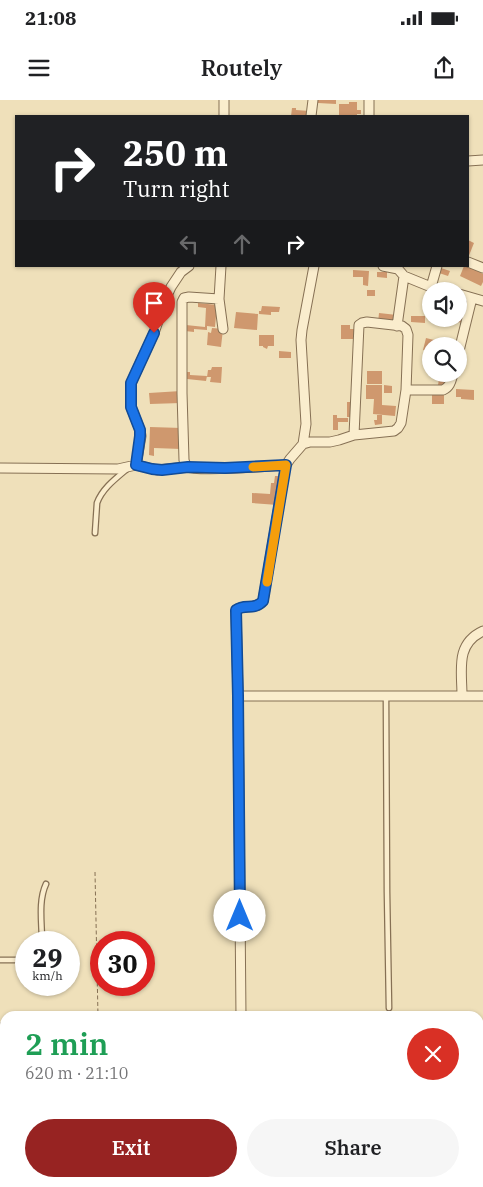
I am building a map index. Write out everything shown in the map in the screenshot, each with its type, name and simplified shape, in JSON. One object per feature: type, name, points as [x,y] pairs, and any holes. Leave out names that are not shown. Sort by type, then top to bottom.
[{"type":"street","points":[[224,100],[224,115]]},
{"type":"street","points":[[311,115],[313,100]]},
{"type":"street","points":[[369,100],[369,115]]},
{"type":"street","points":[[469,161],[483,160]]},
{"type":"street","points":[[469,262],[483,268]]},
{"type":"street","points":[[132,466],[140,430],[131,407],[131,383],[154,333],[171,287],[181,272],[188,267]]},
{"type":"street","points":[[221,267],[219,300],[223,329]]},
{"type":"street","points":[[241,1011],[236,610],[242,607],[257,606],[263,601],[286,465],[303,444],[306,424],[301,340],[314,267]]},
{"type":"street","points":[[388,267],[398,270],[404,276],[422,283]]},
{"type":"street","points":[[432,282],[437,267]]},
{"type":"street","points":[[397,326],[404,276]]},
{"type":"street","points":[[467,296],[483,301]]},
{"type":"street","points":[[188,467],[184,460],[182,302],[184,298],[189,297],[219,300]]},
{"type":"street","points":[[462,337],[472,298]]},
{"type":"street","points":[[303,444],[339,440],[354,435],[394,431],[398,428],[401,423],[406,390],[408,335],[406,329],[402,326],[366,322],[359,325],[354,435]]},
{"type":"street","points":[[406,390],[443,390],[448,388],[451,382]]},
{"type":"street","points":[[0,468],[118,469],[132,466],[157,470],[188,467],[225,468],[286,465]]},
{"type":"street","points":[[462,696],[462,653],[472,638],[483,632]]},
{"type":"street","points":[[238,696],[483,696]]},
{"type":"lane","points":[[95,533],[98,499],[105,489],[132,466]]},
{"type":"lane","points":[[386,696],[389,1008]]},
{"type":"lane","points":[[42,931],[42,894],[46,884]]},
{"type":"lane","points":[[0,960],[15,960]]},
{"type":"path","points":[[95,872],[98,1011]]},
{"type":"building","points":[[318,100],[336,100],[336,104],[318,103]]},
{"type":"building","points":[[349,102],[357,102],[357,110],[361,110],[361,114],[339,115],[339,104],[349,104]]},
{"type":"building","points":[[292,108],[310,111],[310,115],[291,115]]},
{"type":"building","points":[[469,240],[474,243],[469,256]]},
{"type":"building","points":[[469,266],[483,274],[483,282],[481,286],[460,276],[464,267]]},
{"type":"building","points":[[441,268],[450,271],[448,276],[439,273]]},
{"type":"building","points":[[353,270],[369,271],[368,286],[363,285],[363,277],[353,277]]},
{"type":"building","points":[[377,272],[387,272],[387,278],[377,277]]},
{"type":"building","points":[[367,290],[375,290],[375,296],[367,296]]},
{"type":"building","points":[[198,303],[217,305],[215,327],[207,326],[207,330],[194,329],[194,332],[185,331],[186,325],[205,327],[206,308],[198,307]]},
{"type":"building","points":[[262,306],[280,307],[279,312],[271,312],[271,315],[259,314]]},
{"type":"building","points":[[236,312],[258,314],[257,330],[234,328]]},
{"type":"building","points":[[379,313],[397,315],[396,325],[378,323]]},
{"type":"building","points":[[411,316],[422,316],[422,323],[411,322]]},
{"type":"building","points":[[341,325],[350,325],[350,329],[355,329],[355,339],[341,339]]},
{"type":"building","points":[[212,328],[223,329],[221,347],[207,345],[208,332],[211,333]]},
{"type":"building","points":[[259,335],[274,335],[274,346],[268,346],[267,349],[259,346]]},
{"type":"building","points":[[279,351],[291,352],[291,358],[279,358]]},
{"type":"building","points":[[212,367],[222,367],[221,383],[210,382],[211,377],[207,377],[208,370],[211,370]]},
{"type":"building","points":[[367,371],[382,371],[382,384],[367,384]]},
{"type":"building","points":[[187,372],[190,372],[190,375],[207,376],[206,381],[187,379]]},
{"type":"building","points":[[439,382],[447,382],[446,385],[438,385]]},
{"type":"building","points":[[366,385],[382,385],[382,405],[396,406],[395,416],[373,414],[374,399],[366,399]]},
{"type":"building","points":[[384,385],[392,386],[392,393],[384,393]]},
{"type":"building","points":[[456,389],[474,390],[474,400],[456,397]]},
{"type":"building","points":[[181,391],[181,403],[150,404],[149,393]]},
{"type":"building","points":[[432,393],[444,393],[444,404],[432,404]]},
{"type":"building","points":[[347,402],[354,402],[353,417],[347,417]]},
{"type":"building","points":[[333,415],[337,415],[337,418],[348,418],[348,422],[338,422],[338,430],[333,430]]},
{"type":"building","points":[[377,415],[382,415],[382,424],[375,425],[374,420],[377,420]]},
{"type":"building","points":[[150,427],[182,428],[181,449],[154,448],[154,456],[149,455]]},
{"type":"building","points":[[275,476],[280,476],[278,505],[252,503],[252,493],[270,494],[271,483],[274,483]]},
{"type":"slow traffic","points":[[253,467],[286,465],[267,582]]},
{"type":"route","points":[[154,333],[131,383],[131,407],[140,430],[140,444],[136,465],[162,470],[188,467],[225,468],[286,465],[265,596],[263,601],[257,606],[242,607],[236,610],[240,916]]}]
